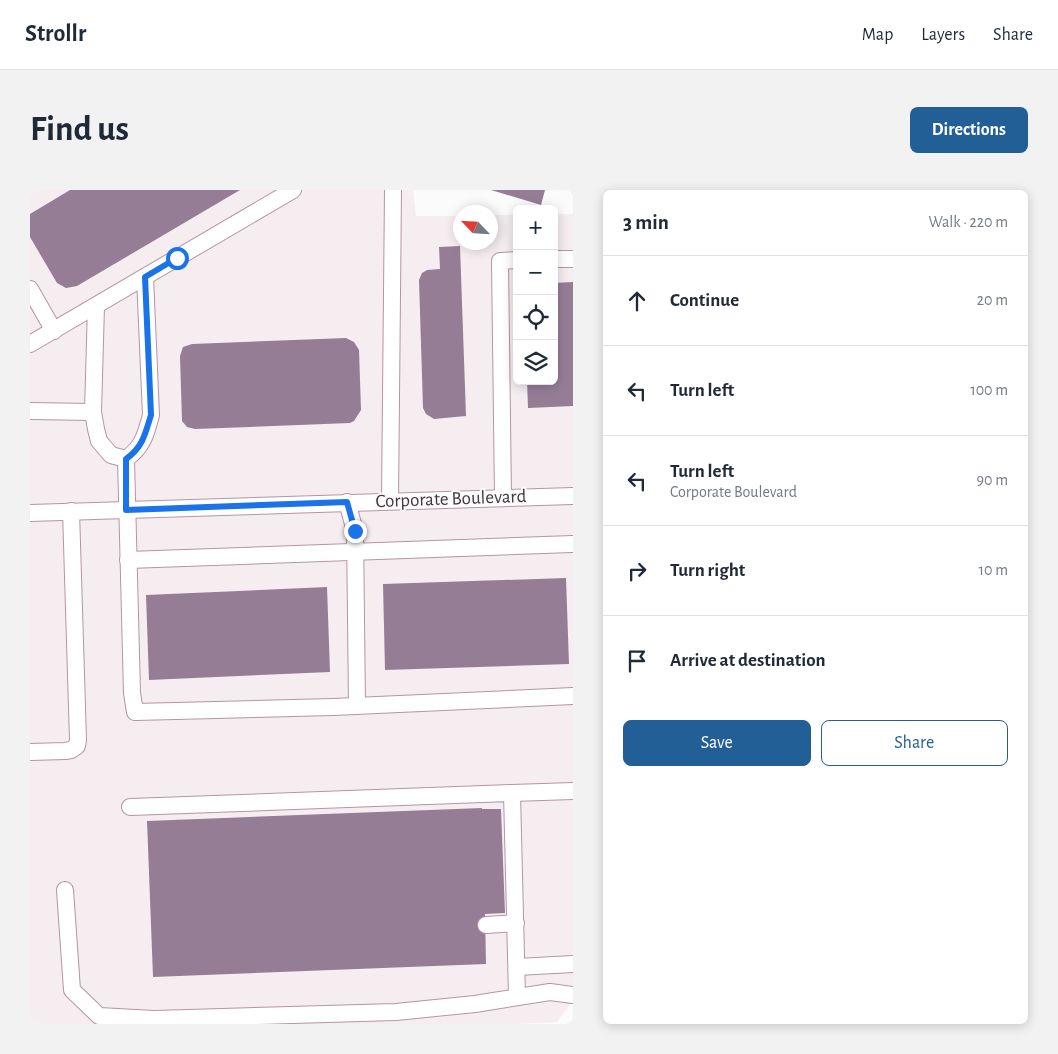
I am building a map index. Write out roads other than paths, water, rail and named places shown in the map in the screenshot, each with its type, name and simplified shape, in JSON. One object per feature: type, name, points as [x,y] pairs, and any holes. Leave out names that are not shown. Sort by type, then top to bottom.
[{"type":"street","points":[[30,344],[292,190]]},
{"type":"street","points":[[390,501],[393,190]]},
{"type":"street","points":[[558,259],[573,259]]},
{"type":"street","points":[[503,498],[500,261],[513,260]]},
{"type":"street","points":[[96,306],[93,412],[99,441],[111,455],[126,459],[137,452],[145,436],[151,415],[145,277]]},
{"type":"street","points":[[30,289],[54,331]]},
{"type":"street","points":[[30,411],[93,412]]},
{"type":"street","points":[[126,459],[132,692],[135,712],[357,706],[573,696]]},
{"type":"street","name":"Corporate Boulevard","points":[[30,513],[573,496]]},
{"type":"street","points":[[347,502],[355,531],[357,706]]},
{"type":"street","points":[[30,752],[71,750],[77,746],[71,512]]},
{"type":"street","points":[[128,560],[573,544]]},
{"type":"street","points":[[130,807],[448,802],[512,793],[573,791]]},
{"type":"street","points":[[512,793],[517,997]]},
{"type":"street","points":[[64,890],[72,990],[98,1016],[154,1018],[396,1012],[475,1004],[550,992],[573,994]]},
{"type":"street","points":[[486,924],[516,923]]},
{"type":"street","points":[[517,967],[573,964]]}]
